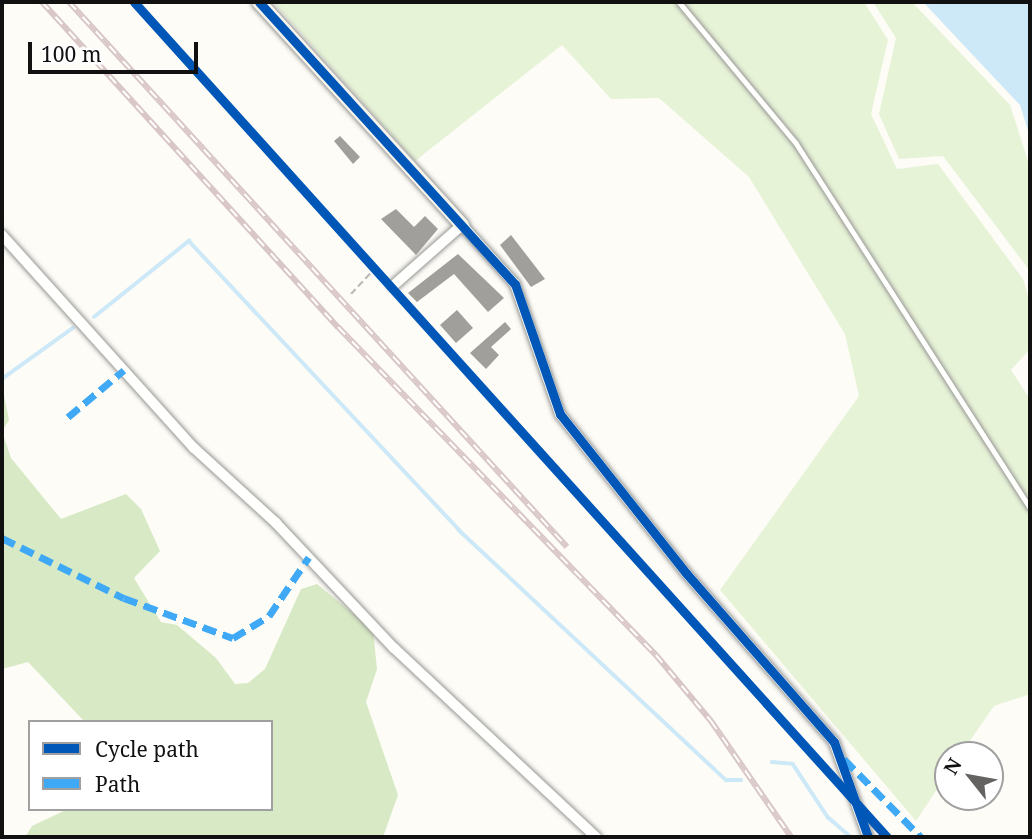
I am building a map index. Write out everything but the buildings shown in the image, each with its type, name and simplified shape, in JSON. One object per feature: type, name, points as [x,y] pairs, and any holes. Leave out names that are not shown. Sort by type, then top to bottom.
[{"type":"street","points":[[259,2],[515,284],[547,387],[568,425],[686,573],[834,742],[868,837]]},
{"type":"street","points":[[394,285],[462,225]]},
{"type":"street","points":[[2,235],[80,316],[184,439],[284,531],[394,648],[596,837]]},
{"type":"lane","points":[[679,2],[796,143],[1030,507]]},
{"type":"path","points":[[369,257],[394,285]]},
{"type":"path","points":[[351,294],[377,266]]},
{"type":"green space","points":[[273,2],[864,2],[888,40],[871,114],[897,169],[938,164],[1023,279],[1030,302],[1030,349],[1011,370],[1030,399],[1030,694],[994,706],[970,741],[934,741],[934,794],[916,821],[720,590],[859,396],[845,334],[749,177],[659,98],[611,99],[562,45],[415,161]]},
{"type":"green space","points":[[873,2],[912,2],[1010,105],[1030,167],[1030,271],[943,156],[899,159],[879,114],[896,38]]},
{"type":"green space","points":[[2,385],[9,420],[2,431]]},
{"type":"green space","points":[[2,431],[11,458],[61,519],[126,494],[141,509],[160,551],[134,578],[161,622],[177,625],[216,658],[235,684],[248,683],[265,669],[301,589],[317,584],[373,630],[377,669],[366,702],[398,795],[383,837],[25,837],[32,826],[64,811],[273,811],[273,720],[83,720],[28,662],[2,669]]},
{"type":"water","points":[[923,2],[1030,2],[1030,137],[1020,105]]},
{"type":"waterway","points":[[94,317],[189,241],[459,530],[726,780],[741,780]]},
{"type":"waterway","points":[[2,379],[73,328]]},
{"type":"waterway","points":[[772,762],[793,764],[828,817],[851,837]]},
{"type":"railway","points":[[42,2],[338,327],[656,655],[711,721],[791,837]]},
{"type":"railway","points":[[69,2],[567,547]]},
{"type":"marked path","points":[[68,417],[124,370]]},
{"type":"marked path","points":[[2,538],[124,598],[233,638],[269,616],[309,557]]},
{"type":"marked path","points":[[844,759],[921,837]]},
{"type":"cycle path","points":[[134,2],[887,837]]},
{"type":"cycle path","points":[[259,2],[515,284],[560,414],[686,573],[834,742],[868,837]]}]
